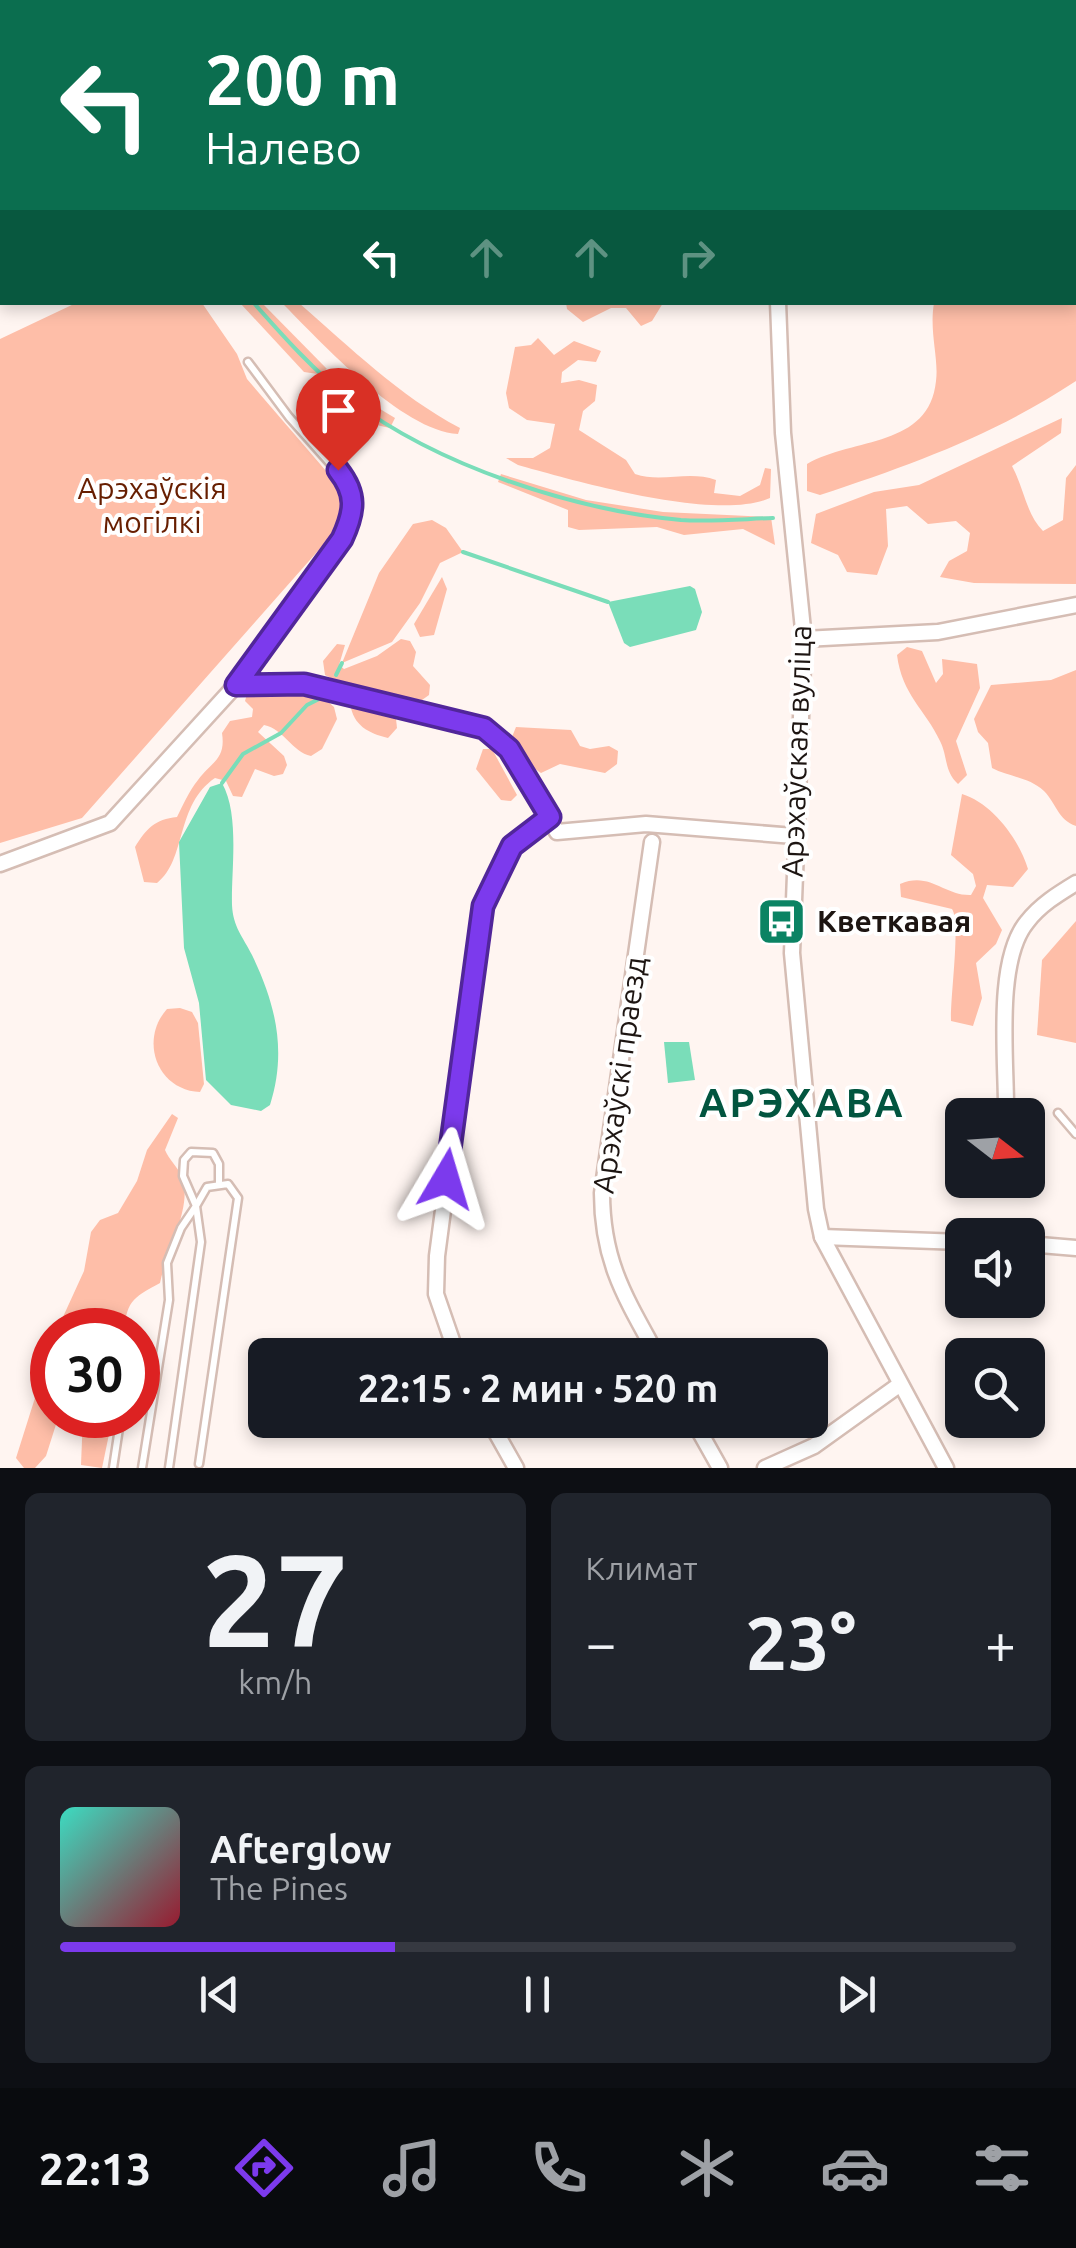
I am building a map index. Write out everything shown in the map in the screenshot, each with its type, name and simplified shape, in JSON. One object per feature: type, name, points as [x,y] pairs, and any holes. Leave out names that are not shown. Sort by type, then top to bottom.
[{"type":"street","name":"Арэхаўская вуліца","points":[[778,305],[784,450],[804,639],[794,836],[796,1012],[822,1237],[898,1385],[946,1468]]},
{"type":"street","points":[[804,639],[938,632],[1076,606]]},
{"type":"street","points":[[0,864],[110,823],[236,685],[304,684],[484,728],[509,749],[557,832],[646,824],[794,836]]},
{"type":"street","points":[[451,1338],[436,1294],[436,1256],[483,906],[512,846],[550,817]]},
{"type":"street","name":"Арэхаўскі праезд","points":[[647,1338],[616,1282],[602,1224],[602,1193],[652,842]]},
{"type":"street","points":[[1006,1098],[1009,958],[1025,923],[1048,900],[1076,883]]},
{"type":"street","points":[[822,1237],[945,1241]]},
{"type":"street","points":[[1045,1245],[1076,1248]]},
{"type":"street","points":[[765,1468],[814,1446],[898,1385]]},
{"type":"street","points":[[499,1438],[516,1468]]},
{"type":"street","points":[[703,1438],[720,1468]]},
{"type":"lane","points":[[236,685],[342,539],[354,514],[352,488],[288,417],[248,362]]},
{"type":"lane","points":[[1058,1113],[1076,1134]]},
{"type":"lane","points":[[169,1468],[201,1242],[196,1206],[183,1176],[184,1160],[191,1152],[213,1153],[219,1164],[219,1183]]},
{"type":"lane","points":[[142,1468],[169,1300],[167,1264],[180,1228],[207,1187],[219,1183],[228,1184],[238,1198],[199,1464]]},
{"type":"lane","points":[[113,1468],[118,1438]]},
{"type":"green space","name":"Арэхаўскія могілкі","points":[[72,305],[203,305],[237,354],[247,379],[345,493],[339,527],[82,818],[0,843],[0,339]]},
{"type":"green space","points":[[242,305],[264,305],[327,369],[318,374],[304,372]]},
{"type":"green space","points":[[284,305],[301,305],[396,386],[460,428],[458,434],[412,418],[340,361]]},
{"type":"green space","points":[[566,305],[662,305],[652,321],[641,326],[626,308],[611,308],[583,322]]},
{"type":"green space","points":[[934,305],[1076,305],[1076,381],[952,447],[820,495],[807,491],[807,464],[887,438],[920,418],[930,403],[936,381]]},
{"type":"green space","points":[[538,338],[554,355],[574,341],[601,351],[596,362],[578,360],[562,372],[561,383],[579,380],[597,385],[595,401],[583,411],[579,430],[626,460],[635,474],[706,477],[716,480],[714,493],[740,496],[760,485],[765,468],[771,469],[770,498],[716,505],[646,497],[518,465],[506,458],[533,458],[550,448],[555,424],[527,420],[509,408],[506,393],[515,347],[531,345]]},
{"type":"green space","points":[[360,397],[395,418],[390,428],[358,421],[355,407]]},
{"type":"green space","points":[[1062,418],[1061,433],[1012,466],[1043,531],[1063,520],[1066,478],[1076,465],[1076,584],[974,583],[940,577],[949,561],[967,551],[970,533],[956,521],[928,524],[907,506],[886,509],[888,546],[877,575],[847,572],[838,555],[811,543],[816,514],[874,492],[919,485]]},
{"type":"green space","points":[[501,474],[586,500],[663,512],[771,517],[775,545],[743,529],[684,535],[657,527],[579,530],[568,527],[568,510],[498,482]]},
{"type":"green space","points":[[432,520],[446,528],[463,552],[440,563],[420,603],[392,642],[342,663],[379,573],[413,524]]},
{"type":"green space","points":[[442,577],[447,589],[434,635],[420,637],[414,624]]},
{"type":"green space","points":[[401,639],[410,641],[416,652],[413,666],[430,685],[429,695],[422,700],[346,686],[325,675],[323,661],[337,644],[345,645],[339,665],[344,669],[377,656]]},
{"type":"green space","points":[[907,647],[922,651],[936,683],[943,674],[942,659],[977,664],[980,688],[956,741],[967,775],[958,784],[950,774],[940,741],[904,681],[897,655]]},
{"type":"green space","points":[[1076,670],[1076,826],[1065,820],[1038,786],[992,768],[988,743],[978,732],[974,719],[991,685],[1051,680]]},
{"type":"green space","points":[[314,689],[334,707],[337,719],[322,749],[311,756],[304,754],[264,725],[258,732],[284,756],[287,765],[283,774],[274,776],[255,769],[242,797],[233,796],[226,781],[215,778],[193,803],[166,873],[157,883],[144,882],[135,847],[152,826],[177,817],[195,784],[220,755],[222,733],[230,721],[252,717],[253,709],[245,701],[247,694]]},
{"type":"green space","points":[[354,699],[378,705],[396,719],[397,728],[388,738],[363,727],[352,712],[350,704]]},
{"type":"green space","points":[[516,727],[571,730],[580,746],[609,746],[618,751],[617,764],[605,773],[560,764],[541,773],[528,764],[512,737]]},
{"type":"green space","points":[[483,749],[492,749],[517,795],[511,801],[501,800],[476,769]]},
{"type":"green space","points":[[962,794],[984,805],[1003,824],[1028,869],[1013,887],[987,885],[983,898],[1002,930],[996,944],[976,963],[982,998],[973,1026],[951,1021],[955,944],[952,909],[901,897],[900,884],[920,880],[971,895],[976,886],[973,874],[951,855]]},
{"type":"green space","points":[[1076,921],[1076,1043],[1037,1035],[1042,960]]},
{"type":"green space","points":[[167,1009],[192,1012],[198,1023],[204,1084],[200,1092],[173,1083],[157,1061],[154,1035],[159,1021]]},
{"type":"green space","points":[[172,1114],[178,1118],[165,1150],[182,1177],[184,1201],[160,1283],[145,1291],[129,1308],[67,1308],[84,1271],[91,1232],[100,1220],[118,1213],[137,1181],[147,1150]]},
{"type":"green space","points":[[30,1414],[30,1438],[52,1438],[46,1456],[35,1468],[24,1468],[16,1458]]},
{"type":"green space","points":[[82,1438],[108,1438],[102,1468],[81,1465]]},
{"type":"shaded area","points":[[690,586],[695,589],[702,612],[696,630],[630,647],[624,643],[608,602]]},
{"type":"shaded area","points":[[222,783],[233,826],[234,920],[260,974],[276,1028],[275,1085],[270,1105],[261,1111],[231,1105],[206,1080],[199,1003],[184,948],[179,842],[210,787]]},
{"type":"shaded area","points":[[664,1042],[689,1042],[695,1080],[668,1083]]},
{"type":"waterway","points":[[256,305],[312,366],[351,400],[386,424],[465,464],[552,495],[639,515],[692,521],[773,518]]},
{"type":"waterway","points":[[463,552],[608,602]]},
{"type":"waterway","points":[[336,675],[342,663]]},
{"type":"waterway","points":[[222,783],[243,754],[281,733],[307,705],[327,695]]},
{"type":"place","name":"Кветкавая","points":[[782,922]]},
{"type":"district","name":"АРЭХАВА","points":[[802,1103]]},
{"type":"route","points":[[338,470],[352,488],[354,514],[342,539],[236,685],[304,684],[484,728],[509,749],[550,817],[512,846],[494,874],[483,906],[446,1179]]}]
